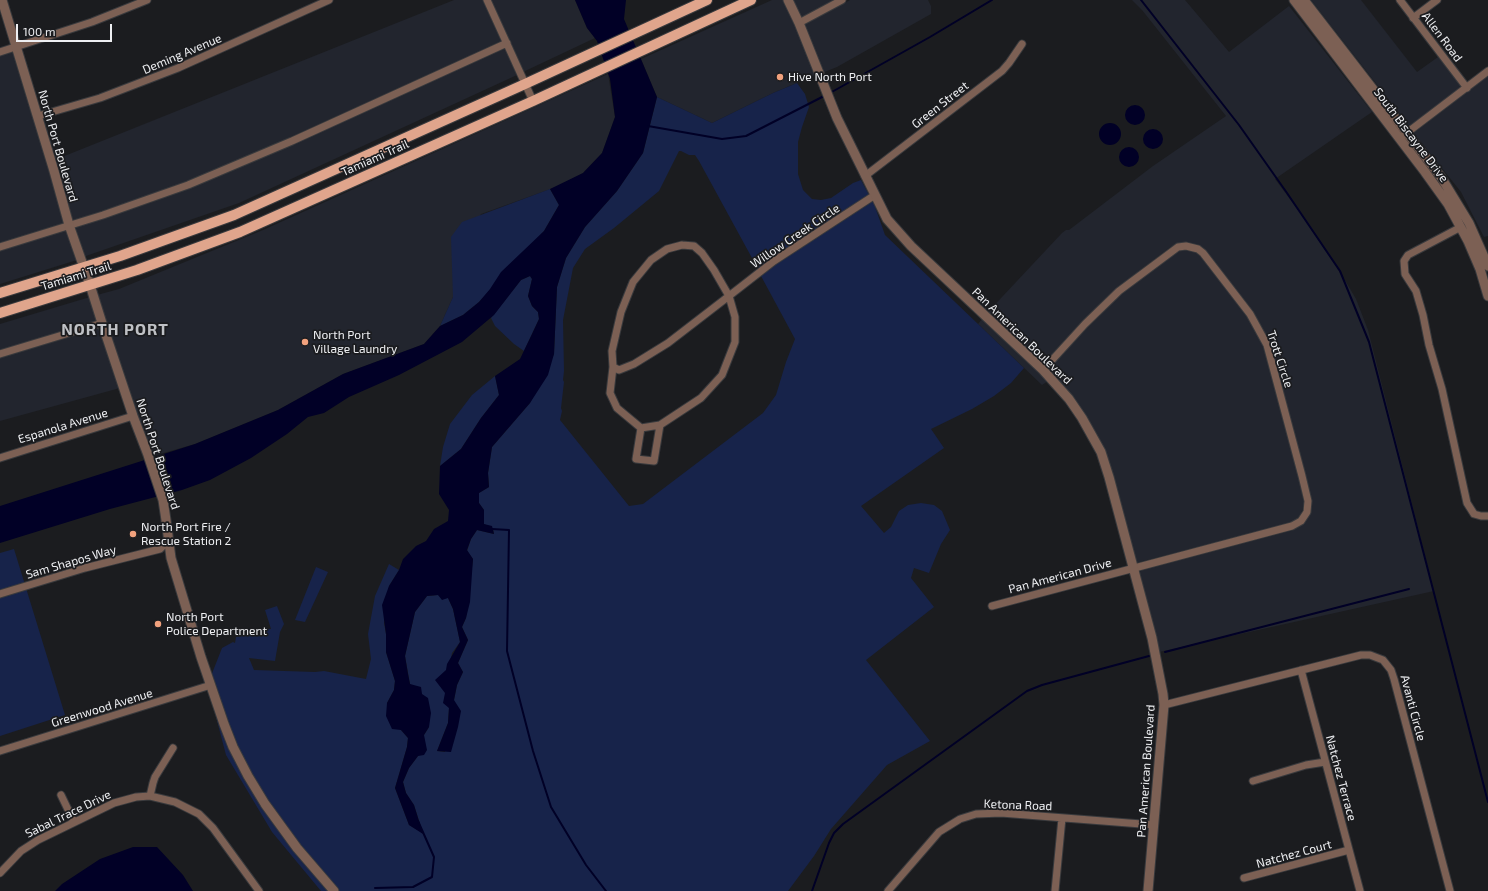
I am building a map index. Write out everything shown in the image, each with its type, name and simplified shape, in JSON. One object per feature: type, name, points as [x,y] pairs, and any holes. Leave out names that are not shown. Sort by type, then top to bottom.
[{"type":"main road","name":"Tamiami Trail","points":[[0,294],[158,243],[234,214],[525,84],[707,0]]},
{"type":"main road","name":"Tamiami Trail","points":[[0,313],[172,258],[247,230],[533,101],[751,0]]},
{"type":"street","name":"North Port Boulevard","points":[[2,0],[38,116],[68,226],[90,285],[133,416],[163,500],[171,558],[210,685],[234,747],[252,782],[284,832],[334,891]]},
{"type":"street","points":[[0,52],[92,22],[147,0]]},
{"type":"street","name":"Deming Avenue","points":[[38,116],[100,98],[178,68],[329,0]]},
{"type":"street","points":[[487,0],[533,101]]},
{"type":"street","name":"Pan American Boulevard","points":[[788,0],[800,23],[823,85],[884,214],[899,233],[1043,370],[1069,399],[1082,418],[1101,452],[1134,568],[1156,653],[1164,705],[1148,891]]},
{"type":"street","points":[[800,23],[842,0]]},
{"type":"street","name":"Allen Road","points":[[1400,0],[1467,88]]},
{"type":"street","points":[[1413,18],[1437,0]]},
{"type":"street","name":"South Biscayne Drive","points":[[1300,1],[1441,177],[1461,208],[1488,266]]},
{"type":"street","name":"South Biscayne Drive","points":[[1300,1],[1399,139],[1441,194],[1461,227],[1485,276],[1488,296]]},
{"type":"street","points":[[0,247],[148,200],[230,168],[507,43]]},
{"type":"street","name":"Green Street","points":[[865,176],[1002,70],[1009,63],[1022,44]]},
{"type":"street","points":[[1399,139],[1488,71]]},
{"type":"street","name":"Willow Creek Circle","points":[[613,367],[619,370],[634,364],[668,342],[774,261],[874,195]]},
{"type":"street","points":[[1461,227],[1408,254],[1404,262],[1405,274],[1416,291],[1423,315],[1429,345],[1442,389],[1467,503],[1474,514],[1488,516]]},
{"type":"street","points":[[682,245],[694,246],[702,253],[714,270],[729,296],[735,317],[735,342],[722,375],[701,398],[660,425],[641,428],[617,408],[610,393],[613,367],[612,351],[621,312],[633,282],[651,260],[667,249],[682,245]]},
{"type":"street","name":"Trott Circle","points":[[1043,370],[1085,324],[1119,291],[1171,251],[1181,246],[1192,247],[1203,253],[1250,314],[1261,333],[1272,360],[1302,476],[1308,505],[1304,517],[1297,524],[1292,526],[1134,568]]},
{"type":"street","points":[[0,354],[102,323]]},
{"type":"street","name":"Espanola Avenue","points":[[0,458],[133,416]]},
{"type":"street","points":[[641,428],[636,459],[654,461],[660,425]]},
{"type":"street","name":"Sam Shapos Way","points":[[0,594],[85,568],[160,549],[168,541]]},
{"type":"street","name":"Pan American Drive","points":[[992,606],[1134,568]]},
{"type":"street","name":"Avanti Circle","points":[[1164,705],[1366,654],[1377,656],[1387,664],[1394,679],[1450,891]]},
{"type":"street","name":"Natchez Terrace","points":[[1301,670],[1360,891]]},
{"type":"street","name":"Greenwood Avenue","points":[[0,751],[210,685]]},
{"type":"street","points":[[150,796],[155,777],[173,748]]},
{"type":"street","points":[[1253,781],[1306,765],[1325,762]]},
{"type":"street","points":[[61,795],[74,822]]},
{"type":"street","name":"Sabal Trace Drive","points":[[0,873],[29,845],[114,803],[136,797],[150,796],[175,802],[199,814],[213,828],[259,891]]},
{"type":"street","name":"Ketona Road","points":[[888,891],[934,837],[946,827],[960,819],[976,814],[992,812],[1154,825]]},
{"type":"street","points":[[1055,891],[1062,818]]},
{"type":"street","name":"Natchez Court","points":[[1244,878],[1349,850]]},
{"type":"shaded area","points":[[454,0],[484,0],[502,41],[229,165],[147,196],[71,221],[42,119],[44,119],[57,159]]},
{"type":"shaded area","points":[[491,0],[575,0],[587,28],[595,38],[523,72]]},
{"type":"shaded area","points":[[575,0],[626,0],[624,19],[657,97],[643,153],[617,191],[585,227],[566,258],[557,287],[554,354],[548,375],[530,403],[492,447],[488,473],[489,487],[479,493],[479,503],[484,510],[484,524],[492,526],[494,534],[477,530],[471,539],[467,550],[473,559],[470,602],[462,627],[468,640],[458,663],[463,672],[457,685],[454,700],[461,711],[451,752],[437,751],[448,723],[449,708],[443,703],[445,693],[435,680],[446,670],[447,664],[460,642],[453,609],[448,598],[442,600],[438,595],[427,596],[415,612],[405,656],[410,684],[421,687],[422,694],[428,698],[431,713],[429,727],[424,735],[427,750],[424,755],[418,756],[409,768],[403,782],[406,793],[414,805],[423,834],[409,825],[395,788],[407,747],[408,738],[401,730],[392,729],[386,716],[387,703],[394,690],[395,681],[386,652],[386,634],[382,605],[389,586],[399,570],[403,559],[416,546],[426,541],[434,529],[448,521],[449,510],[439,494],[440,466],[461,449],[481,418],[499,395],[495,376],[520,359],[539,319],[538,312],[532,306],[528,296],[532,279],[530,276],[521,280],[494,315],[462,342],[399,375],[349,397],[324,413],[308,417],[287,434],[251,458],[210,480],[182,490],[110,509],[0,543],[0,506],[195,444],[278,410],[343,374],[424,344],[440,326],[463,315],[479,302],[501,272],[544,231],[559,205],[550,189],[583,173],[602,153],[615,117],[610,79],[597,41],[587,28]]},
{"type":"shaded area","points":[[772,0],[784,0],[796,25],[816,75],[773,93],[712,123],[657,97],[641,59]]},
{"type":"shaded area","points":[[792,0],[835,0],[801,19]]},
{"type":"shaded area","points":[[850,0],[928,0],[931,6],[931,14],[837,67],[822,73],[804,25]]},
{"type":"shaded area","points":[[1132,0],[1185,0],[1229,52],[1289,6],[1372,112],[1275,179],[1304,218],[1346,282],[1356,299],[1368,330],[1434,591],[1159,652],[1138,571],[1293,530],[1299,527],[1307,519],[1311,506],[1305,476],[1270,345],[1253,312],[1199,246],[1186,242],[1169,248],[1117,288],[1082,321],[1042,365],[987,313],[1062,233],[1069,230],[1153,166],[1226,116],[1142,10]]},
{"type":"shaded area","points":[[1311,0],[1361,0],[1417,72],[1438,57],[1462,87],[1410,127]]},
{"type":"shaded area","points":[[505,48],[517,75],[239,203],[83,257],[73,228],[150,203],[232,171]]},
{"type":"shaded area","points":[[14,52],[35,117],[64,223],[0,243],[0,56]]},
{"type":"shaded area","points":[[608,74],[615,117],[602,153],[583,173],[559,186],[481,214],[453,274],[453,297],[440,326],[424,344],[343,374],[278,410],[195,444],[153,456],[137,415],[97,295],[119,289],[263,230]]},
{"type":"shaded area","points":[[1488,76],[1488,236],[1484,237],[1461,192],[1414,133]]},
{"type":"shaded area","points":[[797,83],[805,94],[809,107],[798,142],[798,174],[803,190],[812,199],[821,200],[831,198],[853,183],[861,180],[869,195],[772,258],[758,269],[695,155],[689,155],[679,151],[659,191],[614,228],[585,249],[573,268],[563,320],[564,382],[560,420],[629,506],[643,504],[763,413],[776,395],[795,339],[761,276],[776,264],[873,201],[885,235],[1024,368],[1011,383],[994,396],[972,409],[931,429],[944,448],[861,506],[884,533],[891,527],[899,511],[908,505],[921,503],[934,505],[942,511],[950,530],[941,544],[929,573],[914,568],[911,578],[934,607],[866,660],[930,741],[887,765],[831,829],[814,856],[788,891],[339,891],[283,824],[251,775],[237,746],[211,676],[222,648],[233,642],[235,643],[236,637],[242,636],[250,628],[271,629],[265,610],[277,606],[284,624],[280,632],[275,661],[249,658],[254,670],[324,671],[366,679],[371,659],[368,634],[375,596],[389,564],[399,570],[389,586],[384,623],[386,634],[386,652],[395,681],[394,690],[387,703],[401,730],[408,738],[407,747],[395,788],[409,825],[423,833],[414,805],[406,793],[403,782],[409,768],[418,756],[424,735],[429,727],[422,694],[410,684],[405,656],[415,612],[427,596],[438,595],[448,598],[453,609],[460,642],[452,653],[445,693],[449,708],[448,723],[437,751],[445,752],[457,685],[463,672],[458,663],[468,640],[462,627],[466,618],[473,559],[467,551],[471,539],[477,530],[494,534],[493,529],[484,524],[484,510],[479,503],[479,493],[489,487],[488,473],[492,447],[530,403],[554,354],[557,287],[566,258],[585,227],[617,191],[643,153],[657,97],[712,123]]},
{"type":"shaded area","points":[[1135,105],[1142,108],[1145,115],[1142,122],[1135,125],[1128,122],[1125,115],[1128,108]]},
{"type":"shaded area","points":[[1110,123],[1114,124],[1120,130],[1120,138],[1114,144],[1110,145],[1106,144],[1100,138],[1099,134],[1100,130],[1106,124]]},
{"type":"shaded area","points":[[1153,129],[1160,132],[1163,139],[1160,146],[1153,149],[1146,146],[1143,139],[1146,132]]},
{"type":"shaded area","points":[[1129,147],[1136,150],[1139,157],[1136,164],[1129,167],[1122,164],[1119,157],[1122,150]]},
{"type":"shaded area","points":[[550,189],[559,205],[544,231],[479,302],[463,315],[440,326],[453,297],[451,237],[462,222]]},
{"type":"shaded area","points":[[67,230],[77,260],[0,284],[0,251]]},
{"type":"shaded area","points":[[1186,250],[1196,252],[1201,256],[1247,316],[1258,334],[1268,360],[1299,477],[1304,504],[1301,514],[1295,521],[1290,523],[1136,563],[1113,476],[1047,370],[1121,294],[1173,254]]},
{"type":"shaded area","points":[[530,276],[532,279],[528,296],[532,306],[538,312],[539,319],[524,351],[514,344],[495,326],[491,318],[521,280]]},
{"type":"shaded area","points":[[90,297],[97,320],[0,351],[0,324]]},
{"type":"shaded area","points":[[983,318],[1048,381],[1042,385],[978,324]]},
{"type":"shaded area","points":[[100,328],[120,388],[0,421],[0,358]]},
{"type":"shaded area","points":[[495,376],[499,395],[481,418],[461,449],[440,466],[443,447],[450,424],[472,395]]},
{"type":"shaded area","points":[[14,549],[65,715],[0,736],[0,553]]},
{"type":"shaded area","points":[[316,567],[328,572],[305,622],[295,620]]},
{"type":"shaded area","points":[[211,698],[230,749],[330,891],[321,891],[272,832],[226,755]]},
{"type":"shaded area","points":[[133,847],[157,847],[183,875],[193,891],[55,891],[62,884],[100,859]]},
{"type":"waterway","points":[[830,93],[930,37],[992,0]]},
{"type":"waterway","points":[[1141,0],[1239,125],[1340,271],[1369,342],[1488,802]]},
{"type":"waterway","points":[[648,126],[722,139],[746,136],[826,95]]},
{"type":"waterway","points":[[492,529],[509,530],[507,651],[533,751],[551,807],[586,865],[606,891]]},
{"type":"waterway","points":[[1165,652],[1409,589]]},
{"type":"waterway","points":[[812,891],[829,843],[834,833],[843,824],[1027,691],[1042,685],[1149,656]]},
{"type":"waterway","points":[[375,888],[413,887],[432,877],[434,857],[418,821]]},
{"type":"place","name":"Hive North Port","points":[[780,77]]},
{"type":"place","name":"North Port Village Laundry","points":[[305,342]]},
{"type":"place","name":"North Port Fire / Rescue Station 2","points":[[133,534]]},
{"type":"place","name":"North Port Police Department","points":[[158,624]]},
{"type":"district","name":"NORTH PORT","points":[[115,330]]}]
